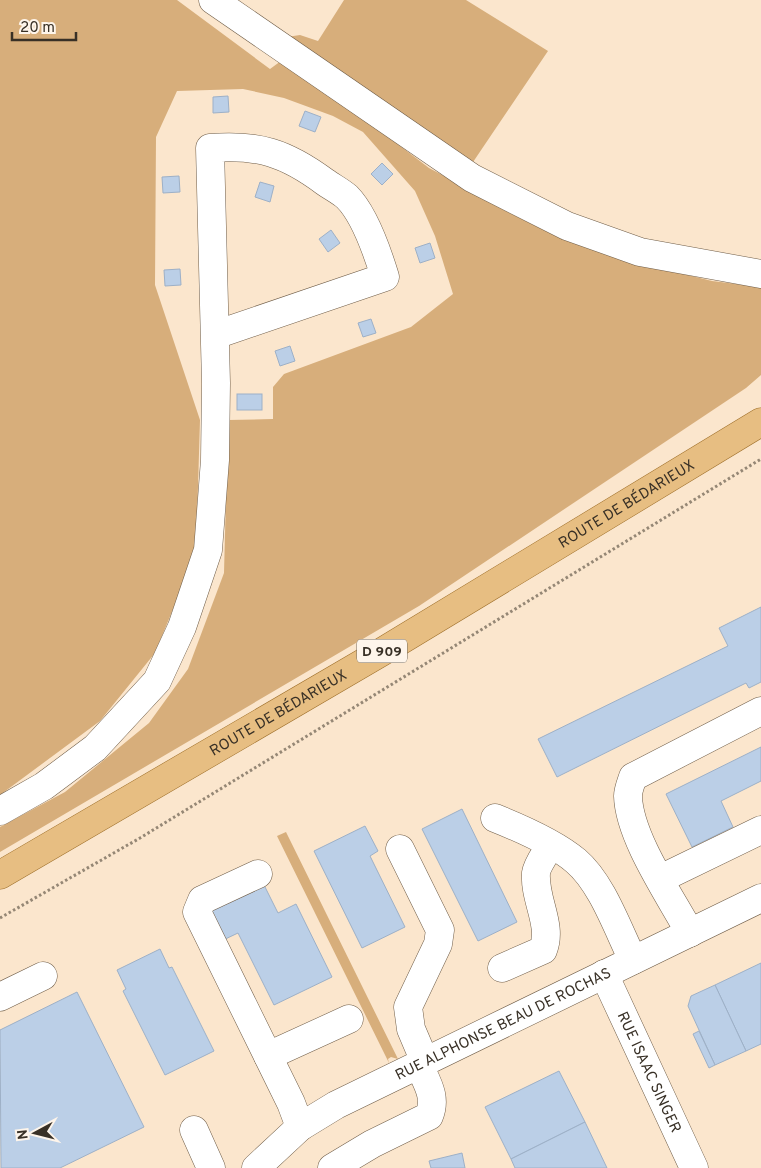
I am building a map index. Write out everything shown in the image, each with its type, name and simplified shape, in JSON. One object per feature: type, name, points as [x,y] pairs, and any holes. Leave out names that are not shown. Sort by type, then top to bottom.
[{"type":"main road","name":"ROUTE DE BÉDARIEUX","points":[[0,875],[380,653],[761,422]]},
{"type":"street","points":[[213,0],[472,178],[567,226],[640,252],[761,274]]},
{"type":"street","points":[[0,810],[44,786],[95,748],[157,681],[182,627],[208,550],[215,460],[215,334],[210,148],[228,147],[265,150],[300,163],[347,198],[374,242],[385,276],[215,334]]},
{"type":"street","points":[[690,933],[644,848],[631,818],[628,794],[633,777],[761,711]]},
{"type":"street","points":[[495,818],[524,830],[576,861],[598,889],[633,960]]},
{"type":"street","points":[[660,879],[761,830]]},
{"type":"street","points":[[502,968],[543,950],[548,938],[537,889],[536,871],[550,846]]},
{"type":"street","points":[[332,1168],[372,1144],[429,1116],[432,1108],[433,1097],[411,1030],[408,1007],[438,944],[440,930],[400,849]]},
{"type":"street","points":[[258,874],[202,900],[197,912],[268,1056],[300,1127]]},
{"type":"street","name":"RUE ALPHONSE BEAU DE ROCHAS","points":[[256,1168],[300,1127],[336,1106],[761,898]]},
{"type":"street","name":"RUE ISAAC SINGER","points":[[604,974],[694,1168]]},
{"type":"street","points":[[0,997],[42,976]]},
{"type":"street","points":[[268,1056],[349,1019]]},
{"type":"street","points":[[194,1130],[212,1168]]},
{"type":"path","points":[[0,918],[140,838],[761,459]]},
{"type":"shaded area","points":[[0,0],[177,0],[270,69],[285,58],[429,168],[484,197],[611,256],[712,281],[761,287],[761,375],[746,388],[419,606],[0,852],[0,827],[65,792],[149,723],[188,669],[224,573],[228,420],[273,419],[273,387],[284,374],[411,327],[453,294],[435,236],[415,191],[363,132],[333,116],[284,98],[243,89],[177,91],[156,137],[155,285],[200,420],[196,553],[155,653],[100,721],[0,795]]},
{"type":"shaded area","points":[[344,0],[466,0],[548,51],[469,168],[287,37],[300,35],[318,41]]},
{"type":"shaded area","points":[[286,832],[398,1059],[391,1057],[388,1059],[389,1063],[277,836]]},
{"type":"building","points":[[228,96],[229,112],[213,113],[213,97]]},
{"type":"building","points":[[305,111],[321,117],[315,132],[299,126]]},
{"type":"building","points":[[382,163],[393,174],[382,185],[371,174]]},
{"type":"building","points":[[179,176],[180,192],[163,193],[162,177]]},
{"type":"building","points":[[260,182],[274,186],[270,202],[255,197]]},
{"type":"building","points":[[331,230],[340,243],[328,252],[319,239]]},
{"type":"building","points":[[430,243],[435,258],[420,263],[415,248]]},
{"type":"building","points":[[180,269],[181,285],[165,286],[164,270]]},
{"type":"building","points":[[371,319],[376,333],[363,337],[358,323]]},
{"type":"building","points":[[290,346],[295,361],[280,366],[275,351]]},
{"type":"building","points":[[237,394],[262,394],[262,410],[237,410]]},
{"type":"building","points":[[761,607],[761,682],[749,688],[746,683],[557,777],[538,739],[728,646],[719,628]]},
{"type":"building","points":[[761,747],[761,781],[721,801],[733,827],[692,847],[666,794]]},
{"type":"building","points":[[462,809],[517,922],[478,941],[422,829]]},
{"type":"building","points":[[365,826],[378,851],[370,856],[405,927],[362,948],[314,851]]},
{"type":"building","points":[[263,883],[278,913],[296,904],[332,977],[274,1005],[238,933],[219,942],[204,912]]},
{"type":"building","points":[[160,949],[169,968],[172,967],[214,1051],[165,1075],[123,991],[126,989],[117,970]]},
{"type":"building","points":[[761,963],[761,1044],[746,1051],[715,985]]},
{"type":"building","points":[[715,985],[746,1051],[715,1065],[688,1006],[691,996]]},
{"type":"building","points":[[77,992],[144,1127],[60,1168],[1,1168],[0,1030]]},
{"type":"building","points":[[699,1031],[715,1065],[709,1068],[693,1034]]},
{"type":"building","points":[[559,1071],[585,1122],[511,1159],[485,1107]]},
{"type":"building","points":[[585,1122],[607,1168],[515,1168],[511,1159]]},
{"type":"building","points":[[462,1153],[465,1168],[431,1168],[429,1161]]}]
